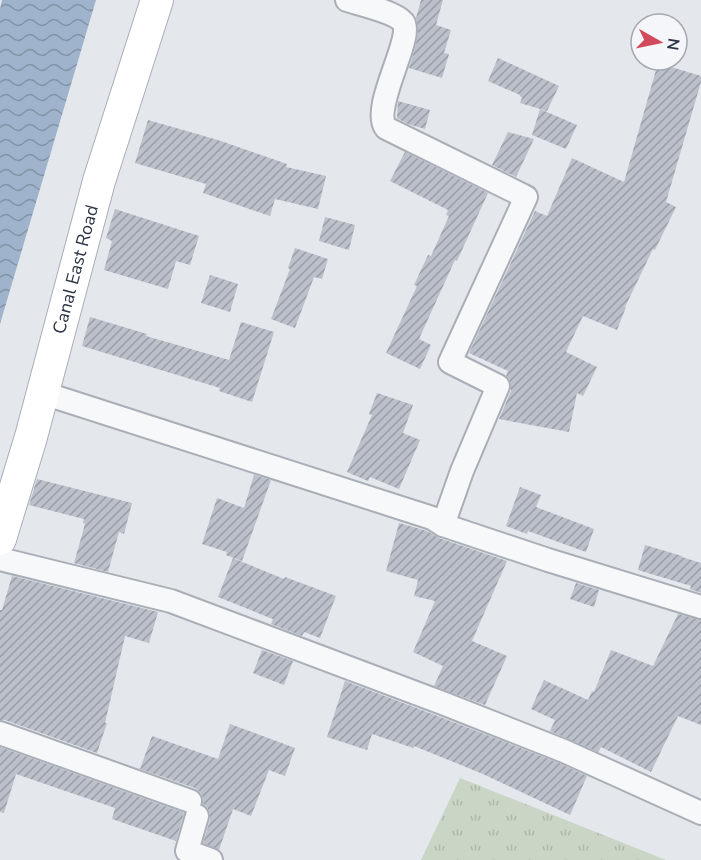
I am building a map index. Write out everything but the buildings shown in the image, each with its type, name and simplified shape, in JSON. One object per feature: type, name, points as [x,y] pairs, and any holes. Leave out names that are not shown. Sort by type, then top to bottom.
[{"type":"main road","name":"Canal East Road","points":[[0,539],[43,393],[99,181],[157,0]]},
{"type":"street","points":[[346,0],[393,15],[402,21],[406,28],[382,115],[382,123],[386,128],[526,197],[450,362],[498,386],[462,471],[443,525]]},
{"type":"street","points":[[43,393],[432,518],[443,525],[548,560],[701,607]]},
{"type":"street","points":[[0,559],[171,602],[445,704],[553,747],[701,813]]},
{"type":"street","points":[[0,733],[193,808],[187,851],[211,860]]},
{"type":"green space","points":[[460,778],[666,860],[421,860]]},
{"type":"water","points":[[2,0],[96,0],[0,324],[0,9]]}]
